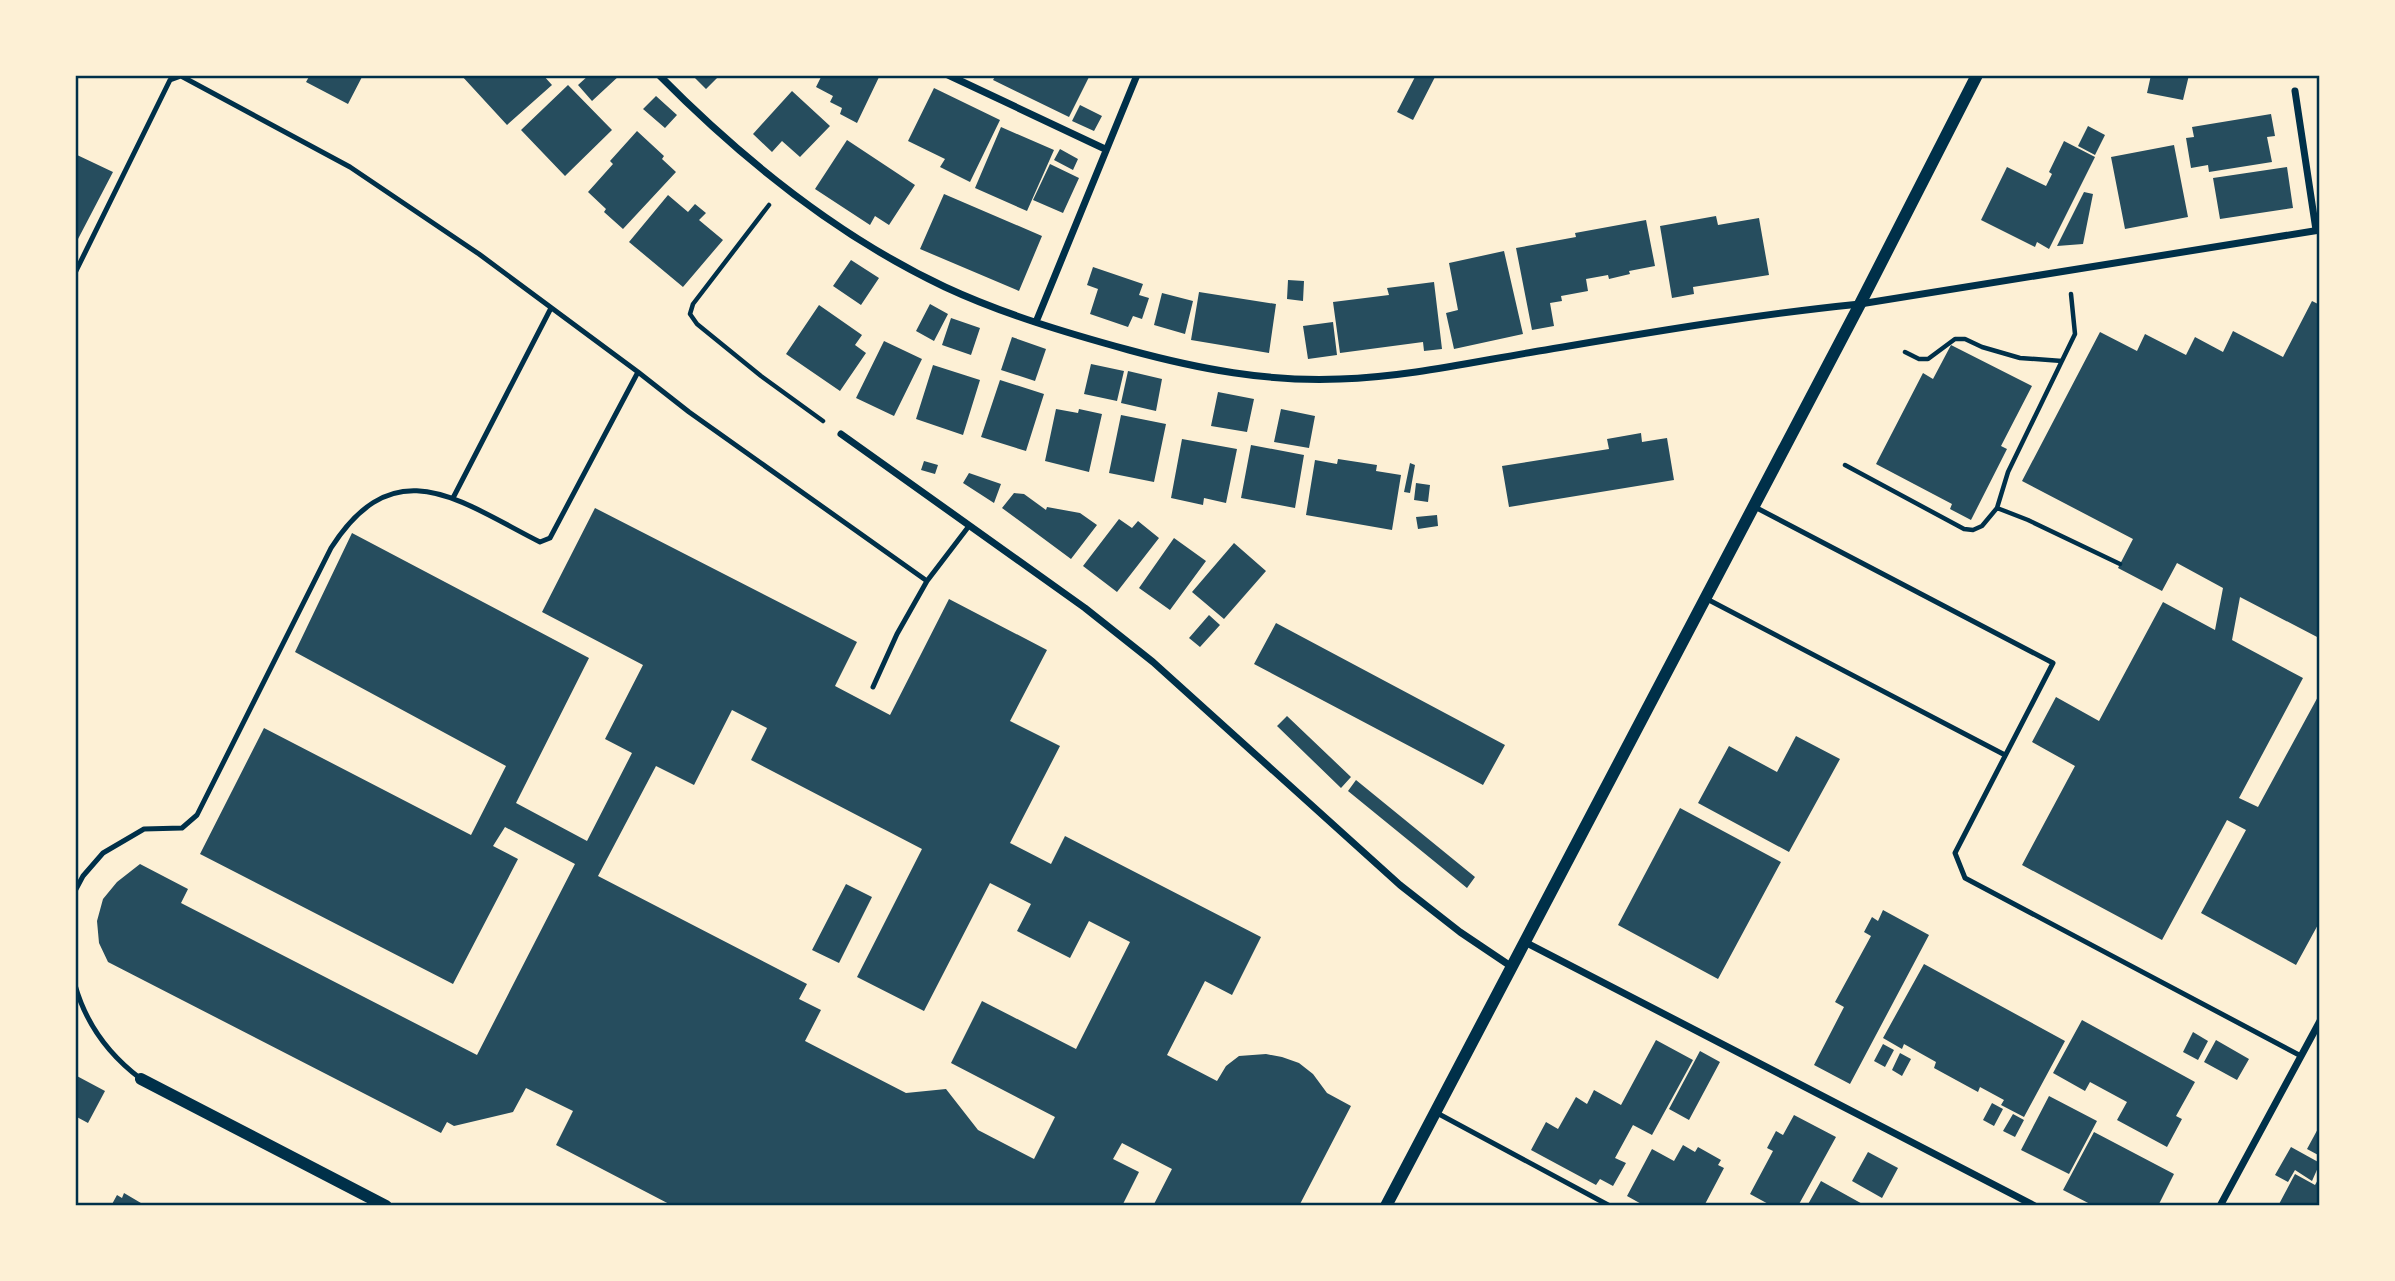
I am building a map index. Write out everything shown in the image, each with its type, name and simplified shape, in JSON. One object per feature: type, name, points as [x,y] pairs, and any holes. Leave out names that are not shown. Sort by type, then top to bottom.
[{"type":"street","points":[[659,75],[740,151],[783,187],[841,228],[915,272],[973,299],[1090,340],[1204,369],[1252,377],[1330,380],[1412,374],[1785,311],[1860,304],[2318,230],[2295,91]]},
{"type":"street","points":[[948,75],[1105,149]]},
{"type":"street","points":[[1036,321],[1137,75]]},
{"type":"street","points":[[1387,1206],[1860,304],[1976,75]]},
{"type":"street","points":[[841,434],[1085,608],[1153,662],[1400,885],[1460,932],[1512,967]]},
{"type":"street","points":[[1525,942],[2035,1206]]},
{"type":"street","points":[[2220,1206],[2319,1026]]},
{"type":"street","points":[[141,1079],[386,1206]]},
{"type":"lane","points":[[75,273],[170,80],[181,76],[350,167],[479,254],[689,412],[927,581]]},
{"type":"lane","points":[[453,498],[551,308]]},
{"type":"lane","points":[[75,891],[83,876],[103,853],[144,829],[182,828],[197,816],[331,548],[347,523],[371,503],[397,492],[421,490],[453,498],[540,542],[550,538],[638,372]]},
{"type":"lane","points":[[1753,506],[2053,663],[1955,853],[1965,878],[2301,1056]]},
{"type":"lane","points":[[873,687],[897,634],[927,581],[969,526]]},
{"type":"lane","points":[[1705,598],[2005,755]]},
{"type":"lane","points":[[75,872],[83,876]]},
{"type":"lane","points":[[75,985],[93,1027],[106,1047],[122,1065],[141,1079]]},
{"type":"lane","points":[[1435,1112],[1610,1206]]},
{"type":"path","points":[[783,187],[693,304],[690,314],[697,324],[761,376],[841,434]]},
{"type":"path","points":[[1845,465],[1964,529],[1973,530],[1982,526],[1997,508],[2008,472],[2075,334],[2067,270]]},
{"type":"path","points":[[1905,352],[1919,359],[1928,359],[1955,339],[1965,339],[2020,358],[2062,361]]},
{"type":"path","points":[[1997,508],[2120,564]]},
{"type":"building","points":[[310,75],[363,75],[348,104],[306,82]]},
{"type":"building","points":[[461,75],[543,75],[552,85],[507,125]]},
{"type":"building","points":[[589,75],[620,75],[592,101],[578,85]]},
{"type":"building","points":[[692,75],[720,75],[706,89]]},
{"type":"building","points":[[822,75],[880,75],[857,123],[840,114],[842,108],[830,102],[833,96],[816,87]]},
{"type":"building","points":[[996,75],[1090,75],[1069,117],[993,80]]},
{"type":"building","points":[[1416,75],[1436,75],[1413,120],[1397,112]]},
{"type":"building","points":[[2151,75],[2189,75],[2183,100],[2147,93]]},
{"type":"building","points":[[568,85],[612,130],[565,176],[521,130]]},
{"type":"building","points":[[934,88],[1000,120],[970,182],[940,167],[945,159],[908,141]]},
{"type":"building","points":[[792,91],[830,126],[800,157],[782,141],[772,152],[753,134]]},
{"type":"building","points":[[656,96],[677,115],[665,128],[643,109]]},
{"type":"building","points":[[1080,105],[1102,116],[1094,131],[1072,121]]},
{"type":"building","points":[[2271,114],[2275,136],[2267,137],[2272,162],[2209,172],[2208,165],[2191,168],[2186,138],[2194,137],[2192,127]]},
{"type":"building","points":[[2088,126],[2105,135],[2095,155],[2078,146]]},
{"type":"building","points":[[1001,127],[1054,150],[1027,211],[975,188]]},
{"type":"building","points":[[637,131],[664,156],[662,159],[676,172],[623,229],[604,212],[606,209],[588,192],[613,164],[610,161]]},
{"type":"building","points":[[847,140],[915,185],[889,225],[875,216],[870,225],[815,189]]},
{"type":"building","points":[[2064,141],[2095,157],[2049,249],[2037,242],[2035,247],[1981,220],[2007,167],[2046,186],[2052,174],[2049,172]]},
{"type":"building","points":[[2174,145],[2188,217],[2125,229],[2111,157]]},
{"type":"building","points":[[1060,149],[1078,159],[1073,170],[1054,160]]},
{"type":"building","points":[[75,154],[113,172],[78,239],[75,238]]},
{"type":"building","points":[[1050,164],[1079,178],[1063,213],[1033,200]]},
{"type":"building","points":[[2287,167],[2293,208],[2220,219],[2213,178]]},
{"type":"building","points":[[2084,192],[2093,194],[2083,244],[2057,246]]},
{"type":"building","points":[[944,194],[1042,236],[1019,291],[920,249]]},
{"type":"building","points":[[668,195],[688,212],[695,204],[706,213],[699,220],[723,240],[683,287],[629,242]]},
{"type":"building","points":[[1716,216],[1718,225],[1759,218],[1769,275],[1693,287],[1694,294],[1672,298],[1660,226]]},
{"type":"building","points":[[1646,220],[1655,266],[1629,271],[1630,274],[1609,279],[1608,275],[1586,279],[1588,291],[1561,296],[1562,301],[1550,303],[1554,326],[1532,330],[1516,248],[1576,237],[1575,233]]},
{"type":"building","points":[[1504,251],[1523,334],[1454,349],[1446,313],[1458,310],[1449,263]]},
{"type":"building","points":[[851,260],[879,278],[861,305],[833,286]]},
{"type":"building","points":[[1093,267],[1143,284],[1139,295],[1149,298],[1142,319],[1133,316],[1128,327],[1090,314],[1098,289],[1087,285]]},
{"type":"building","points":[[1288,280],[1304,281],[1303,301],[1287,299]]},
{"type":"building","points":[[1434,282],[1442,349],[1424,351],[1423,342],[1340,353],[1333,302],[1389,295],[1387,288]]},
{"type":"building","points":[[1199,292],[1276,304],[1269,353],[1191,340]]},
{"type":"building","points":[[1162,293],[1193,301],[1185,334],[1154,325]]},
{"type":"building","points":[[2312,301],[2320,305],[2320,636],[2319,638],[2240,597],[2232,640],[2303,678],[2239,798],[2258,807],[2320,693],[2320,921],[2296,965],[2201,913],[2246,830],[2227,820],[2162,940],[2022,865],[2075,766],[2032,742],[2056,697],[2099,721],[2163,602],[2215,630],[2223,588],[2177,563],[2162,591],[2118,568],[2133,539],[2022,481],[2100,332],[2137,351],[2145,334],[2186,355],[2195,337],[2223,352],[2233,331],[2283,357]]},
{"type":"building","points":[[930,304],[948,314],[934,341],[916,331]]},
{"type":"building","points":[[819,305],[862,335],[855,345],[866,353],[840,391],[786,354]]},
{"type":"building","points":[[951,318],[980,328],[971,355],[942,345]]},
{"type":"building","points":[[1333,322],[1337,355],[1308,359],[1303,326]]},
{"type":"building","points":[[1012,337],[1046,349],[1035,381],[1001,370]]},
{"type":"building","points":[[884,341],[922,359],[894,416],[856,398]]},
{"type":"building","points":[[1951,345],[2032,386],[2001,446],[2007,449],[1971,520],[1950,509],[1952,504],[1876,464],[1923,373],[1933,379]]},
{"type":"building","points":[[1091,364],[1124,371],[1117,401],[1084,394]]},
{"type":"building","points":[[933,365],[980,380],[963,435],[916,419]]},
{"type":"building","points":[[1128,371],[1162,379],[1156,411],[1121,403]]},
{"type":"building","points":[[1000,380],[1044,394],[1026,451],[981,437]]},
{"type":"building","points":[[1218,392],[1254,399],[1247,432],[1211,426]]},
{"type":"building","points":[[1056,409],[1078,413],[1079,409],[1102,414],[1089,472],[1045,461]]},
{"type":"building","points":[[1281,409],[1315,416],[1309,448],[1274,442]]},
{"type":"building","points":[[1121,415],[1166,424],[1154,482],[1109,473]]},
{"type":"building","points":[[1641,433],[1642,442],[1667,438],[1674,480],[1509,507],[1502,466],[1609,449],[1607,439]]},
{"type":"building","points":[[1182,439],[1237,449],[1226,503],[1204,498],[1203,505],[1171,498]]},
{"type":"building","points":[[1251,445],[1304,455],[1295,508],[1241,498]]},
{"type":"building","points":[[1338,459],[1377,465],[1376,471],[1401,475],[1392,530],[1306,515],[1315,460],[1337,464]]},
{"type":"building","points":[[924,461],[938,465],[935,474],[921,470]]},
{"type":"building","points":[[1410,463],[1415,465],[1410,493],[1404,492]]},
{"type":"building","points":[[969,473],[1001,484],[994,503],[963,483]]},
{"type":"building","points":[[1416,483],[1430,485],[1428,502],[1414,500]]},
{"type":"building","points":[[1014,493],[1024,494],[1046,510],[1047,507],[1080,513],[1097,525],[1071,559],[1002,508]]},
{"type":"building","points":[[595,508],[857,642],[835,686],[890,715],[949,599],[1047,650],[1010,721],[1060,746],[1010,843],[1051,864],[1065,836],[1261,937],[1232,995],[1205,981],[1167,1055],[1217,1081],[1226,1066],[1239,1056],[1266,1054],[1282,1057],[1299,1063],[1313,1074],[1327,1093],[1351,1106],[1299,1206],[1153,1206],[1172,1169],[1122,1143],[1113,1159],[1139,1172],[1122,1206],[673,1206],[556,1145],[573,1111],[526,1088],[513,1112],[454,1126],[447,1122],[441,1133],[108,962],[99,943],[97,921],[103,899],[117,882],[140,864],[188,889],[181,903],[477,1055],[575,864],[505,827],[493,846],[518,859],[453,984],[200,854],[264,728],[471,835],[506,766],[295,652],[352,533],[589,658],[516,803],[587,841],[632,753],[605,739],[643,665],[542,612]],"holes":[[[732,710],[767,728],[751,760],[922,849],[857,977],[924,1011],[990,883],[1031,904],[1017,931],[1070,958],[1089,921],[1130,942],[1076,1049],[982,1001],[951,1063],[1055,1117],[1034,1159],[978,1130],[946,1089],[906,1093],[805,1041],[821,1010],[799,999],[807,984],[598,876],[656,766],[694,785]]]},
{"type":"building","points":[[1437,515],[1438,526],[1418,529],[1416,517]]},
{"type":"building","points":[[1119,519],[1132,528],[1138,521],[1159,538],[1117,592],[1083,566]]},
{"type":"building","points":[[1174,538],[1206,561],[1170,610],[1139,588]]},
{"type":"building","points":[[1234,543],[1266,571],[1224,619],[1192,592]]},
{"type":"building","points":[[1209,615],[1220,625],[1200,647],[1189,638]]},
{"type":"building","points":[[1276,623],[1505,745],[1483,785],[1254,664]]},
{"type":"building","points":[[1287,716],[1351,777],[1341,788],[1277,726]]},
{"type":"building","points":[[1796,736],[1840,759],[1789,852],[1698,803],[1729,746],[1777,772]]},
{"type":"building","points":[[1356,780],[1475,877],[1467,888],[1348,791]]},
{"type":"building","points":[[1680,808],[1781,862],[1718,979],[1618,925]]},
{"type":"building","points":[[846,884],[872,897],[839,963],[812,950]]},
{"type":"building","points":[[1883,910],[1929,935],[1850,1084],[1814,1065],[1844,1007],[1835,1002],[1871,936],[1864,932],[1872,917],[1878,921]]},
{"type":"building","points":[[1924,964],[2065,1041],[2024,1117],[2001,1105],[2004,1100],[1980,1087],[1978,1092],[1934,1068],[1936,1062],[1904,1044],[1902,1049],[1883,1038]]},
{"type":"building","points":[[2082,1020],[2195,1082],[2176,1116],[2182,1119],[2167,1147],[2117,1120],[2127,1102],[2090,1082],[2085,1091],[2053,1073]]},
{"type":"building","points":[[2193,1032],[2208,1041],[2198,1060],[2183,1052]]},
{"type":"building","points":[[1656,1040],[1693,1060],[1652,1135],[1633,1125],[1615,1158],[1626,1163],[1613,1186],[1600,1179],[1596,1185],[1531,1150],[1546,1122],[1558,1129],[1576,1097],[1587,1104],[1594,1090],[1621,1105]]},
{"type":"building","points":[[2216,1040],[2249,1059],[2237,1080],[2204,1062]]},
{"type":"building","points":[[1883,1044],[1894,1050],[1885,1067],[1874,1061]]},
{"type":"building","points":[[1700,1051],[1720,1062],[1689,1120],[1669,1109]]},
{"type":"building","points":[[1900,1053],[1911,1059],[1902,1076],[1892,1070]]},
{"type":"building","points":[[75,1075],[105,1091],[88,1123],[75,1116]]},
{"type":"building","points":[[2049,1096],[2097,1121],[2069,1174],[2021,1150]]},
{"type":"building","points":[[1992,1103],[2003,1109],[1994,1126],[1983,1120]]},
{"type":"building","points":[[2013,1114],[2024,1120],[2015,1137],[2003,1131]]},
{"type":"building","points":[[1794,1115],[1836,1137],[1798,1206],[1772,1206],[1750,1194],[1773,1151],[1767,1148],[1776,1131],[1783,1135]]},
{"type":"building","points":[[2320,1125],[2320,1156],[2307,1149]]},
{"type":"building","points":[[2094,1132],[2174,1174],[2158,1206],[2094,1206],[2063,1190]]},
{"type":"building","points":[[1683,1145],[1695,1152],[1698,1147],[1721,1160],[1718,1165],[1724,1168],[1704,1206],[1645,1206],[1627,1196],[1652,1149],[1674,1161]]},
{"type":"building","points":[[2291,1147],[2320,1163],[2312,1181],[2295,1170],[2288,1182],[2275,1175]]},
{"type":"building","points":[[1868,1152],[1898,1168],[1882,1198],[1852,1181]]},
{"type":"building","points":[[2295,1174],[2315,1185],[2320,1176],[2320,1206],[2278,1206]]},
{"type":"building","points":[[1821,1181],[1866,1206],[1807,1206]]},
{"type":"building","points":[[124,1193],[146,1206],[111,1206],[117,1195],[122,1198]]}]
